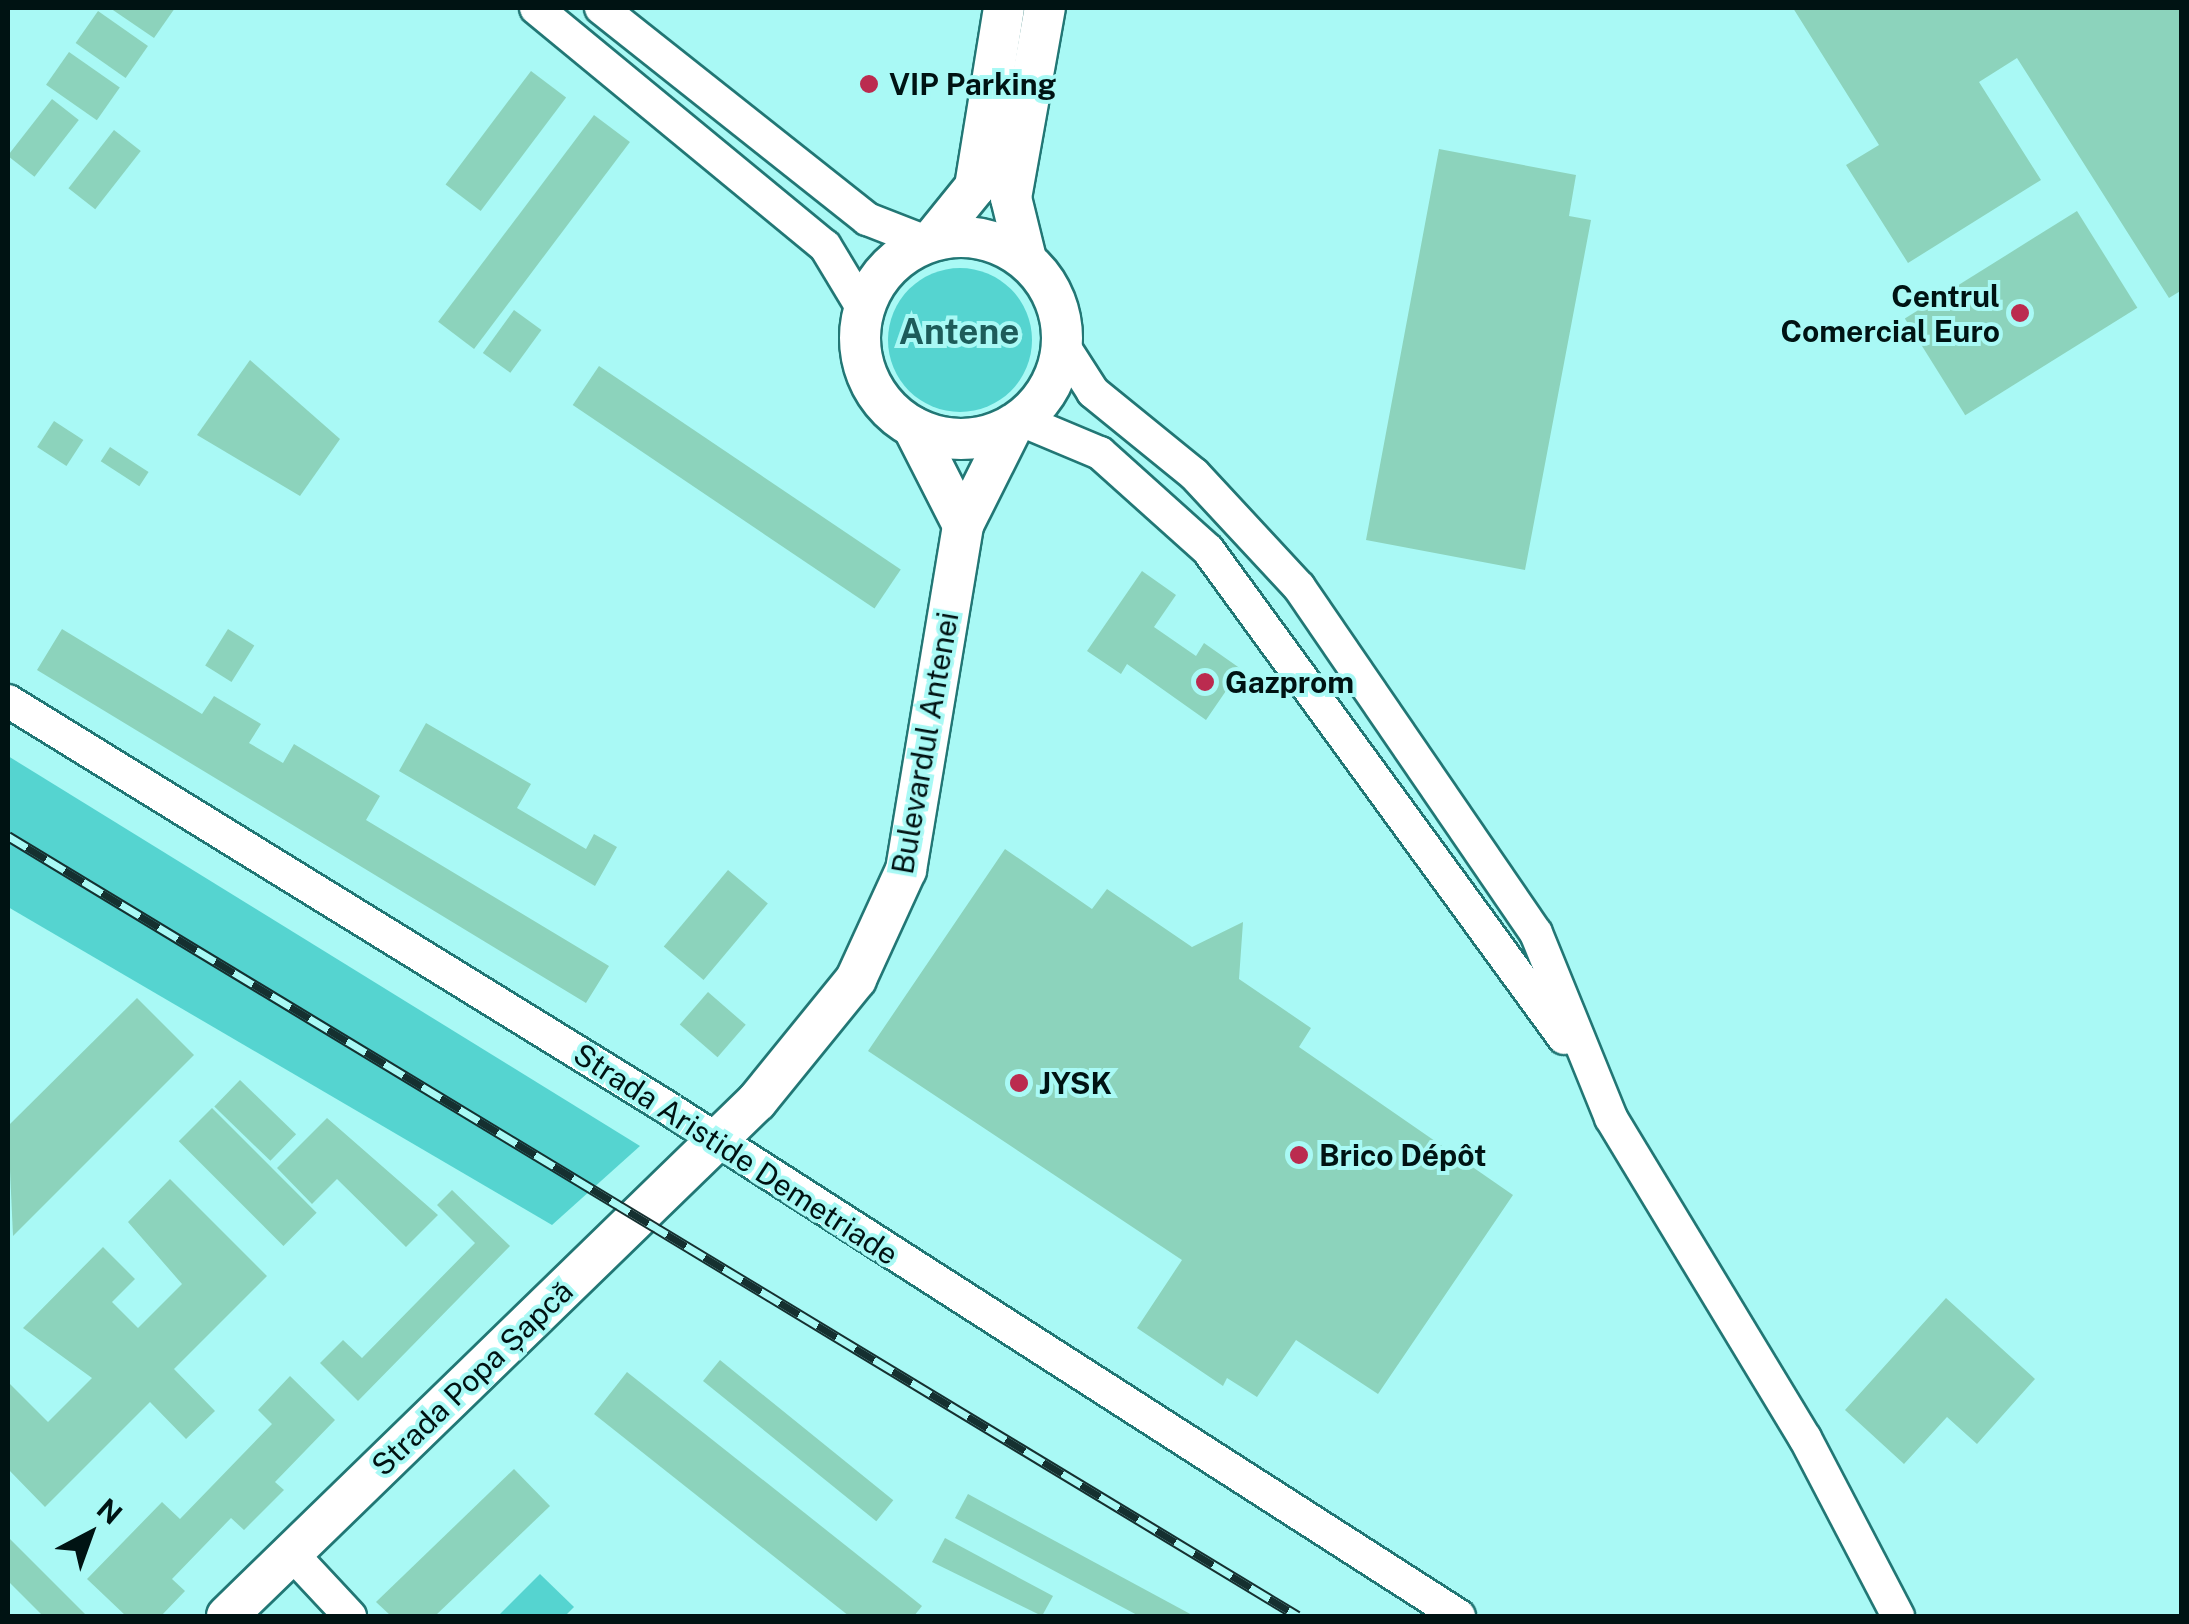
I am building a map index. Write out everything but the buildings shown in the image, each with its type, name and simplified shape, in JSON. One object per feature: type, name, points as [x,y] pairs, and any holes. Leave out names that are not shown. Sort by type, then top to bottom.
[{"type":"main road","points":[[964,525],[913,428],[867,377],[863,309],[886,268],[929,241],[960,212],[979,174],[1004,8]]},
{"type":"main road","points":[[913,428],[963,439],[1017,423],[1054,379],[1063,344],[1054,298],[1026,259],[1010,198],[1045,8]]},
{"type":"main road","points":[[929,241],[981,238],[1026,259]]},
{"type":"main road","name":"Bulevardul Antenei","points":[[718,1140],[830,1018],[893,908],[964,525],[1017,423]]},
{"type":"main road","name":"Strada Popa Șapcă","points":[[227,1616],[718,1140]]},
{"type":"street","points":[[536,8],[825,246],[863,309]]},
{"type":"street","points":[[601,8],[867,219],[929,241]]},
{"type":"street","points":[[1063,344],[1093,392],[1194,474],[1299,587],[1536,933],[1580,1057]]},
{"type":"street","points":[[1017,423],[1100,453],[1220,564],[1499,958],[1580,1057],[1804,1438],[1898,1616]]},
{"type":"street","name":"Strada Aristide Demetriade","points":[[8,701],[718,1140],[1459,1616]]},
{"type":"street","points":[[292,1554],[350,1616]]},
{"type":"shaded area","points":[[960,268],[987,274],[1011,289],[1026,313],[1032,340],[1026,367],[1011,391],[987,406],[960,412],[933,406],[909,391],[894,367],[888,340],[894,313],[909,289],[933,274]]},
{"type":"shaded area","points":[[8,756],[640,1146],[552,1225],[8,907]]},
{"type":"shaded area","points":[[540,1574],[574,1607],[565,1616],[498,1616]]},
{"type":"railway","points":[[8,836],[1298,1616]]},
{"type":"place","name":"VIP Parking","points":[[869,84]]},
{"type":"place","name":"Centrul Comercial Euro","points":[[2020,313]]},
{"type":"place","name":"Gazprom","points":[[1205,682]]},
{"type":"place","name":"JYSK","points":[[1019,1083]]},
{"type":"place","name":"Brico Dépôt","points":[[1299,1155]]},
{"type":"district","name":"Antene","points":[[959,332]]}]
